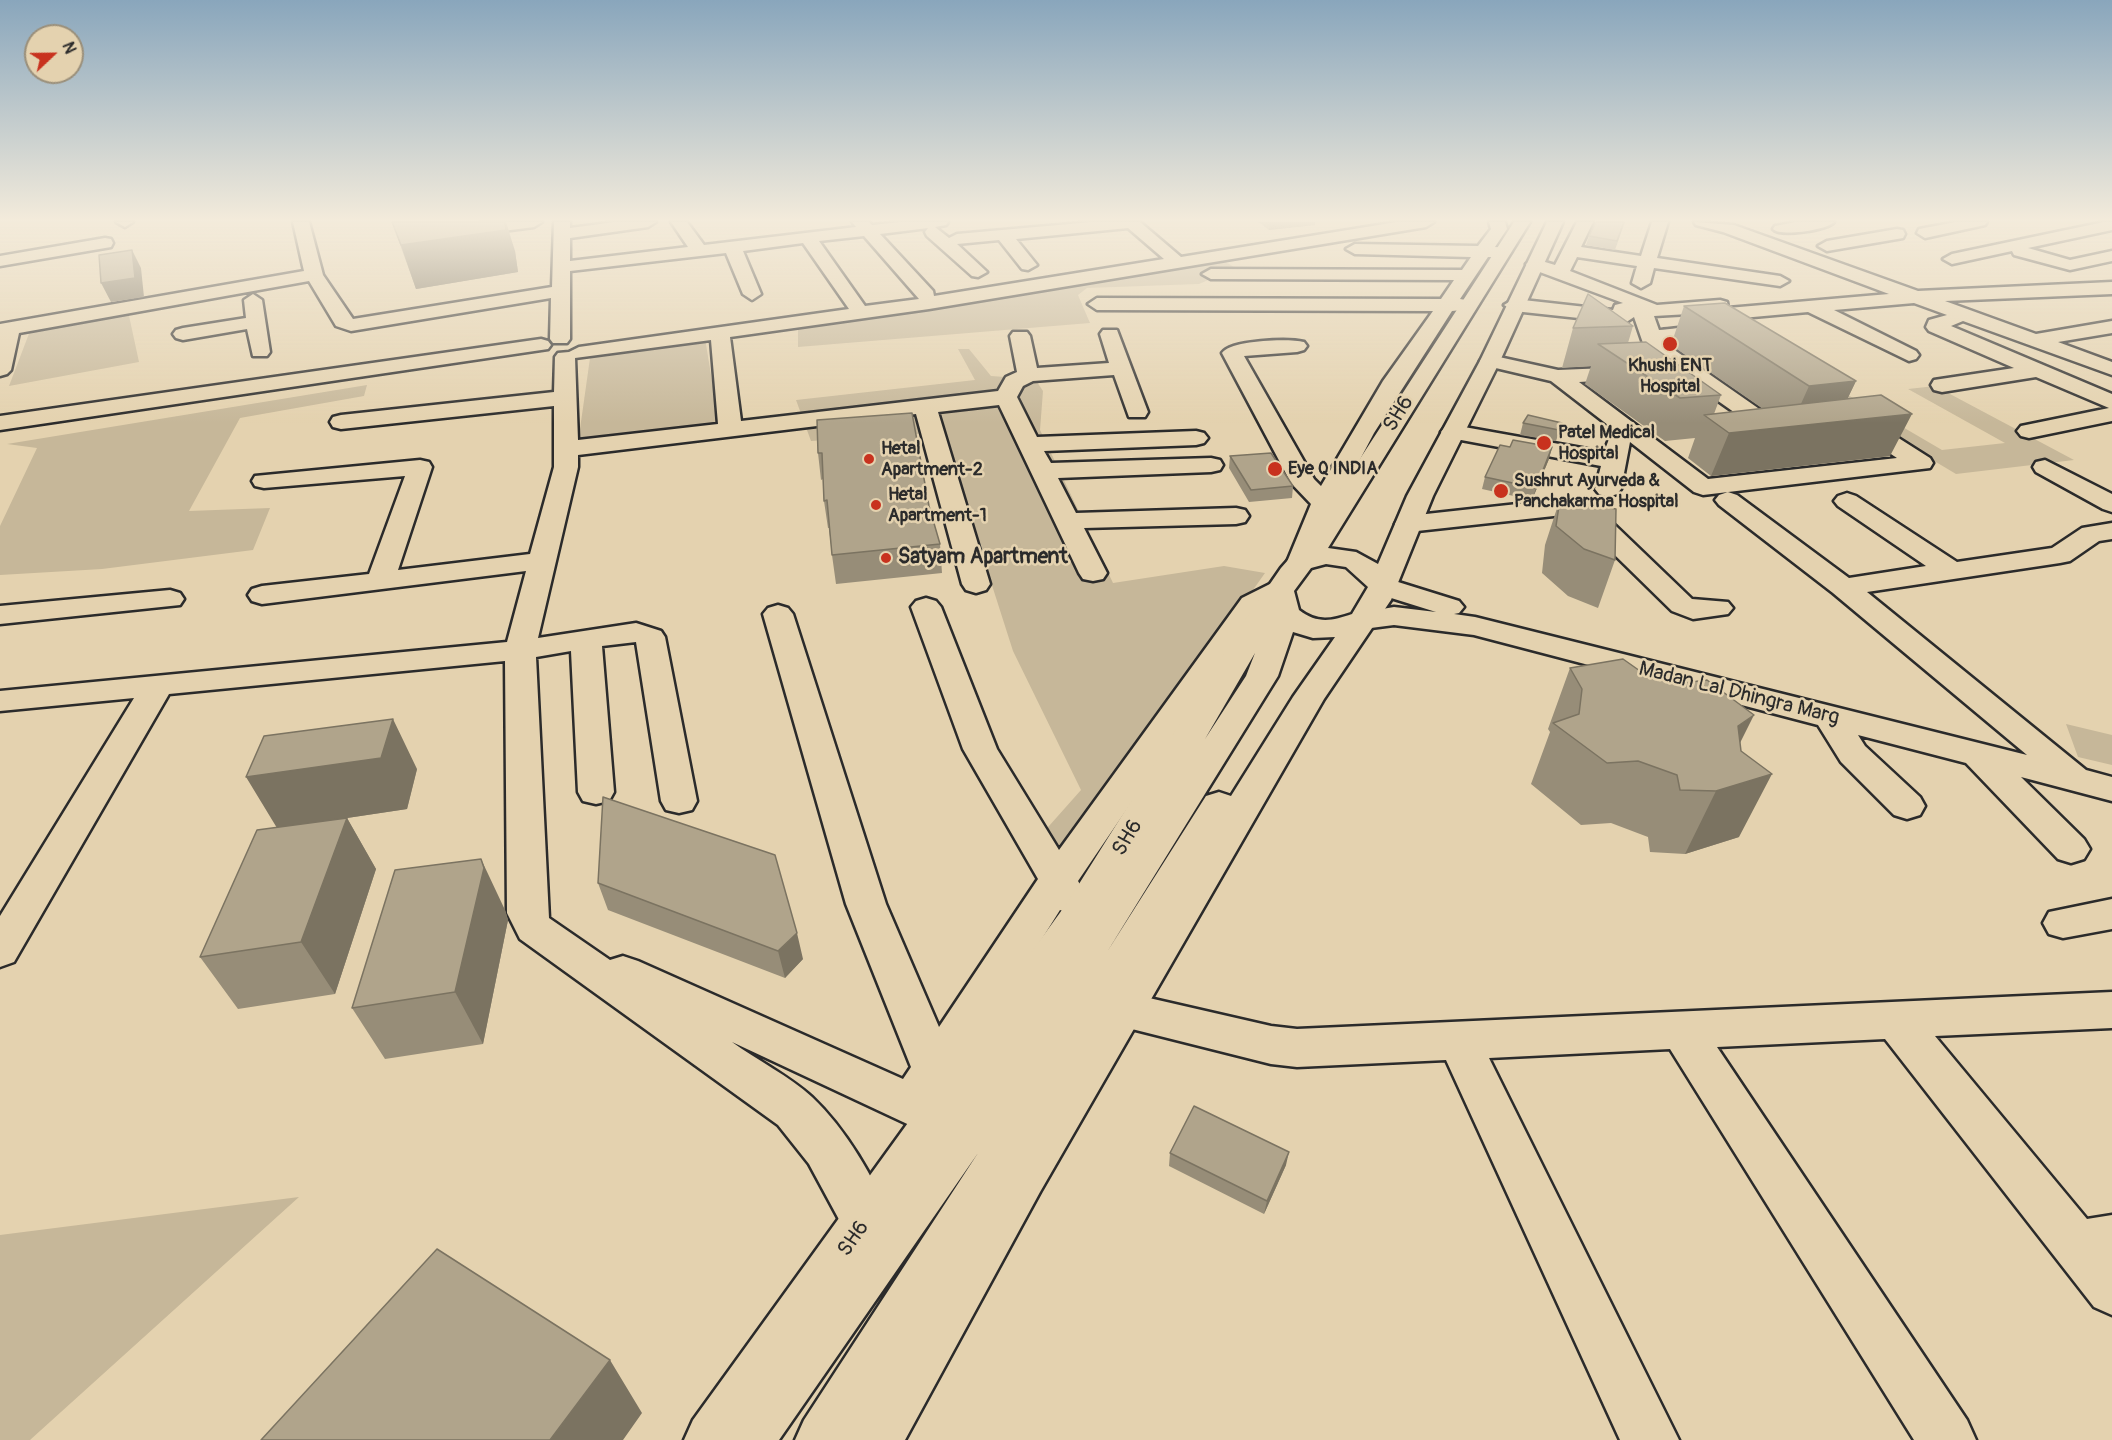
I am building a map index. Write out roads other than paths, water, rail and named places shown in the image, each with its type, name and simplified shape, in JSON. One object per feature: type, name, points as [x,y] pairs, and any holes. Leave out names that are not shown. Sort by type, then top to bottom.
[{"type":"street","points":[[0,370],[5,329],[234,289]]},
{"type":"street","points":[[252,289],[260,352]]},
{"type":"street","points":[[323,289],[343,322],[351,325],[562,291],[561,348],[565,398],[566,467],[520,650],[527,913],[534,928],[552,942],[794,1110],[813,1129],[827,1150],[867,1221]]},
{"type":"street","points":[[750,289],[752,294]]},
{"type":"street","points":[[845,289],[856,305]]},
{"type":"street","points":[[0,436],[561,348],[856,305],[915,289]]},
{"type":"street","points":[[0,423],[561,348],[720,333],[968,289]]},
{"type":"street","points":[[1384,289],[1461,295]]},
{"type":"street","name":"SH6","points":[[713,1440],[867,1221],[929,1097],[1081,914],[1321,539],[1461,295],[1468,289]]},
{"type":"street","points":[[1528,289],[1532,303]]},
{"type":"street","points":[[1587,289],[1648,321],[1797,436],[1754,441]]},
{"type":"street","points":[[1638,373],[1648,321],[1647,289]]},
{"type":"street","points":[[1703,308],[1707,289]]},
{"type":"street","points":[[1780,289],[1780,300]]},
{"type":"street","points":[[1648,321],[1703,308],[1879,289]]},
{"type":"street","points":[[1893,289],[2112,369]]},
{"type":"street","points":[[1648,321],[1915,297],[2086,289]]},
{"type":"street","points":[[1097,304],[1461,295]]},
{"type":"street","points":[[745,1440],[1008,1073],[1262,676],[1289,589],[1324,503],[1394,381],[1461,295]]},
{"type":"street","points":[[1532,303],[1714,332],[1733,344]]},
{"type":"street","points":[[824,1440],[1044,1091],[1291,684],[1346,626],[1377,600],[1408,524],[1490,361],[1532,303]]},
{"type":"street","points":[[1810,306],[1909,355]]},
{"type":"street","points":[[1968,316],[1936,324],[1936,327],[2112,402]]},
{"type":"street","points":[[2050,319],[2084,332]]},
{"type":"street","points":[[183,334],[255,322]]},
{"type":"street","points":[[2035,340],[2112,327]]},
{"type":"street","points":[[720,333],[730,430]]},
{"type":"street","points":[[1110,334],[1137,412]]},
{"type":"street","points":[[1020,336],[1028,375]]},
{"type":"street","points":[[1297,346],[1238,350],[1232,353],[1304,483],[1324,503]]},
{"type":"street","points":[[1490,361],[1558,376],[1638,373],[1657,387]]},
{"type":"street","points":[[1006,398],[1014,382],[1028,375],[1122,368]]},
{"type":"street","points":[[1942,385],[2037,370]]},
{"type":"street","points":[[1558,376],[1703,487],[1921,463],[1849,423]]},
{"type":"street","points":[[341,422],[565,398]]},
{"type":"street","points":[[565,449],[1006,398]]},
{"type":"street","points":[[1006,398],[1093,573]]},
{"type":"street","points":[[925,407],[976,585]]},
{"type":"street","points":[[2029,431],[2112,414]]},
{"type":"street","points":[[1453,432],[1614,461]]},
{"type":"street","points":[[1608,489],[1619,437]]},
{"type":"street","points":[[1029,444],[1196,438]]},
{"type":"street","points":[[1658,452],[1690,448]]},
{"type":"street","points":[[1043,471],[1210,465]]},
{"type":"street","points":[[264,481],[420,467],[380,581]]},
{"type":"street","points":[[2045,467],[2112,504]]},
{"type":"street","points":[[1728,500],[2082,772],[2112,808]]},
{"type":"street","points":[[1847,501],[1952,571]]},
{"type":"street","points":[[1408,524],[1563,507],[1578,509],[1586,512],[1683,605],[1693,610],[1718,608]]},
{"type":"street","points":[[1067,521],[1236,516]]},
{"type":"street","points":[[1843,587],[2060,555],[2091,534],[2112,531]]},
{"type":"street","points":[[929,1097],[1057,882],[1252,604],[1289,589],[1319,556],[1349,558],[1364,564],[1382,586]]},
{"type":"street","points":[[262,595],[542,561]]},
{"type":"street","name":"Madan Lal Dhingra Marg","points":[[1382,586],[1491,619],[2082,772],[2112,789]]},
{"type":"street","points":[[1289,589],[1309,630],[1346,626]]},
{"type":"street","points":[[0,615],[170,599]]},
{"type":"street","points":[[926,607],[980,749],[1057,882],[1081,914]]},
{"type":"street","points":[[778,614],[866,904],[929,1097]]},
{"type":"street","name":"Madan Lal Dhingra Marg","points":[[1346,626],[1394,616],[1475,626],[1977,754],[2082,772]]},
{"type":"street","points":[[874,1440],[1023,1176],[1309,697],[1346,626]]},
{"type":"street","points":[[0,700],[520,650],[636,632],[650,637],[679,801]]},
{"type":"street","points":[[586,639],[596,792]]},
{"type":"street","points":[[0,951],[158,685]]},
{"type":"street","points":[[1830,717],[1853,754],[1907,806]]},
{"type":"street","points":[[1977,754],[2071,849]]},
{"type":"street","points":[[2063,922],[2112,914]]},
{"type":"street","points":[[552,942],[929,1097]]},
{"type":"street","points":[[1123,1010],[1271,1045],[1297,1048],[2112,1010]]},
{"type":"street","points":[[1896,1020],[2095,1243],[2112,1289]]},
{"type":"street","points":[[1682,1030],[1947,1440]]},
{"type":"street","points":[[1460,1041],[1650,1440]]},
{"type":"place","name":"Khushi ENT Hospital","points":[[1670,344]]},
{"type":"place","name":"Patel Medical Hospital","points":[[1544,443]]},
{"type":"place","name":"Hetal Apartment-2","points":[[869,459]]},
{"type":"place","name":"Eye Q INDIA","points":[[1275,469]]},
{"type":"place","name":"Sushrut Ayurveda & Panchakarma Hospital","points":[[1501,491]]},
{"type":"place","name":"Hetal Apartment-1","points":[[876,505]]},
{"type":"place","name":"Satyam Apartment","points":[[886,558]]}]
